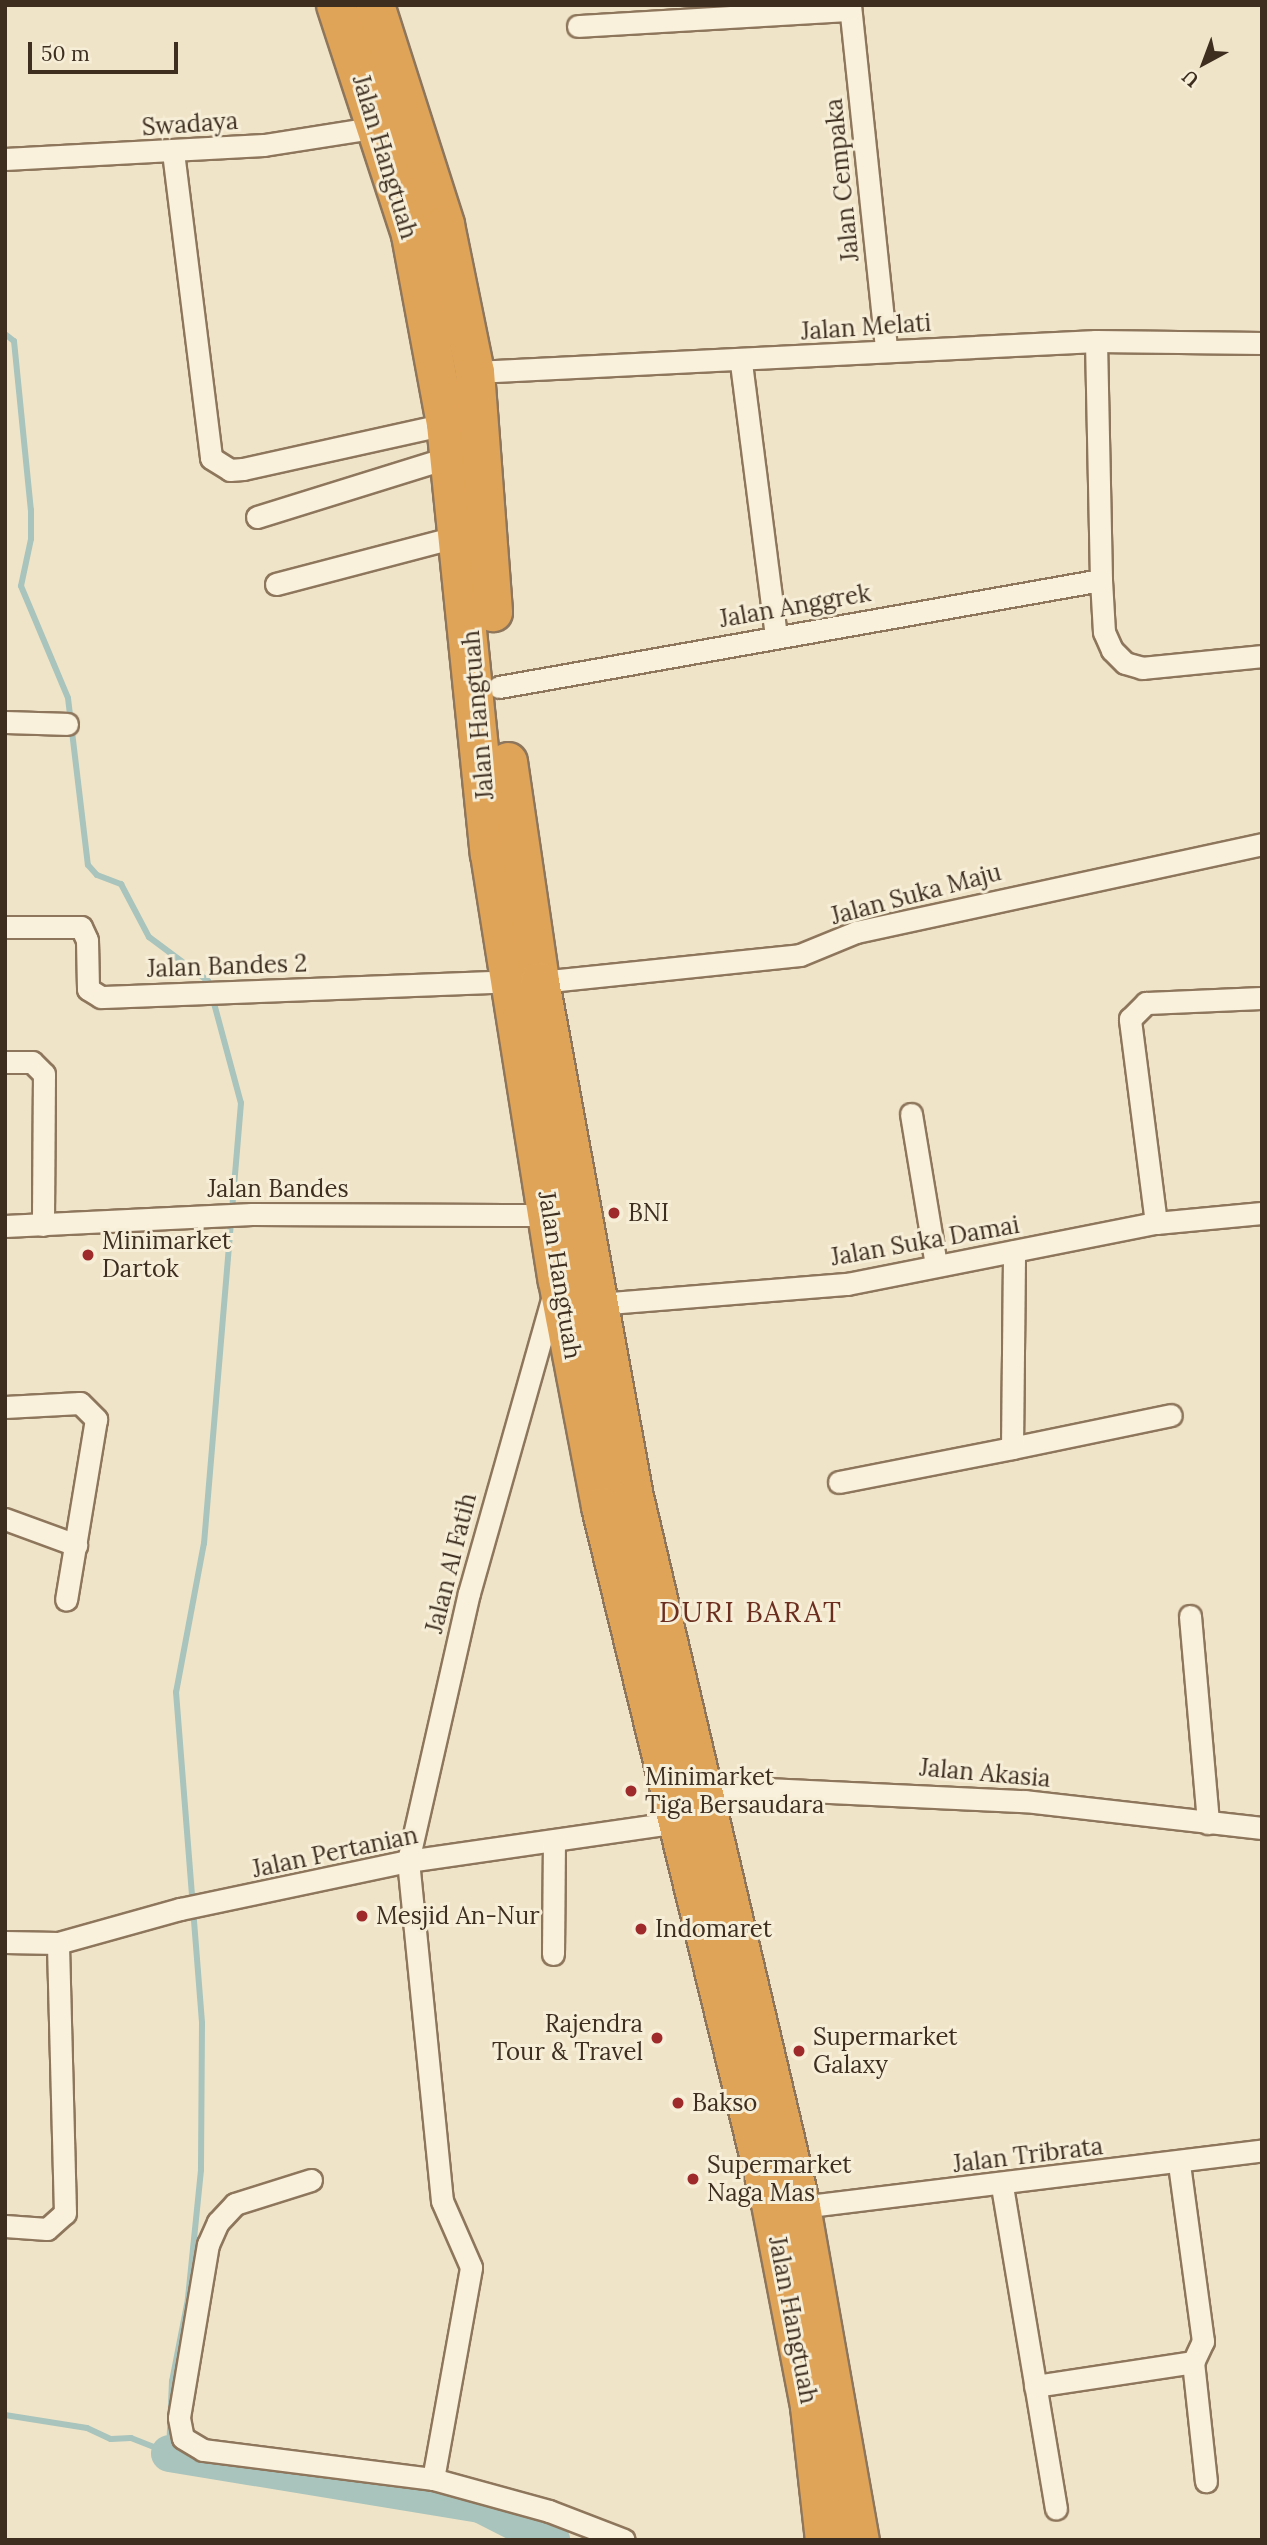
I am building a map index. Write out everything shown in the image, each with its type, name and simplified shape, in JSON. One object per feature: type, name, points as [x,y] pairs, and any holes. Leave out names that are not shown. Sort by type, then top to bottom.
[{"type":"highway","name":"Jalan Hangtuah","points":[[336,5],[378,127],[428,230],[490,854],[526,982],[545,1080],[597,1304],[634,1497],[801,2207],[860,2540]]},
{"type":"highway","name":"Jalan Hangtuah","points":[[375,5],[428,230],[475,372],[499,687],[526,982]]},
{"type":"highway","name":"Jalan Hangtuah","points":[[545,1080],[551,1215],[558,1281],[601,1507],[771,2204],[810,2407],[825,2540]]},
{"type":"street","points":[[579,26],[850,8]]},
{"type":"street","name":"Jalan Cempaka","points":[[850,8],[886,349]]},
{"type":"street","name":"Swadaya","points":[[5,159],[173,152],[378,127]]},
{"type":"street","points":[[173,152],[205,424],[211,457],[218,465],[243,469],[448,441]]},
{"type":"street","points":[[1096,341],[1104,632],[1117,657],[1133,667],[1262,656]]},
{"type":"street","name":"Jalan Melati","points":[[475,372],[741,363],[886,349],[1096,341],[1262,344]]},
{"type":"street","points":[[741,363],[776,636]]},
{"type":"street","points":[[257,517],[448,441]]},
{"type":"street","points":[[276,584],[459,536]]},
{"type":"street","name":"Jalan Anggrek","points":[[499,687],[1101,580]]},
{"type":"street","points":[[5,722],[67,724]]},
{"type":"street","name":"Jalan Suka Maju","points":[[526,982],[800,956],[856,932],[1262,844]]},
{"type":"street","name":"Jalan Bandes 2","points":[[5,927],[81,927],[88,940],[88,989],[95,995],[526,982]]},
{"type":"street","points":[[1156,1223],[1130,1019],[1146,1003],[1262,998]]},
{"type":"street","points":[[5,1062],[32,1062],[44,1074],[43,1224]]},
{"type":"street","points":[[911,1114],[936,1265]]},
{"type":"street","name":"Jalan Suka Damai","points":[[597,1304],[847,1284],[1156,1223],[1262,1213]]},
{"type":"street","name":"Jalan Bandes","points":[[5,1226],[252,1214],[551,1215]]},
{"type":"street","points":[[1012,1448],[1014,1251]]},
{"type":"street","name":"Jalan Al Fatih","points":[[433,2479],[471,2267],[442,2202],[408,1861],[469,1593],[558,1281]]},
{"type":"street","points":[[5,1407],[80,1403],[94,1413],[66,1600]]},
{"type":"street","points":[[839,1482],[1171,1415]]},
{"type":"street","points":[[5,1520],[76,1545]]},
{"type":"street","points":[[1190,1616],[1208,1823]]},
{"type":"street","name":"Jalan Akasia","points":[[703,1786],[1025,1801],[1262,1828]]},
{"type":"street","name":"Jalan Pertanian","points":[[5,1942],[58,1943],[190,1908],[408,1861],[679,1822]]},
{"type":"street","points":[[553,1954],[554,1841]]},
{"type":"street","points":[[5,2225],[47,2229],[65,2213],[58,1943]]},
{"type":"street","name":"Jalan Tribrata","points":[[801,2207],[1002,2186],[1179,2164],[1262,2150]]},
{"type":"street","points":[[1179,2164],[1203,2341],[1194,2362],[1206,2481]]},
{"type":"street","points":[[311,2180],[235,2204],[218,2222],[208,2244],[181,2432],[203,2449],[433,2479],[549,2511],[624,2540]]},
{"type":"street","points":[[1002,2186],[1056,2509]]},
{"type":"street","points":[[1035,2385],[1194,2362]]},
{"type":"waterway","points":[[5,334],[14,341],[31,510],[31,539],[21,586],[68,698],[88,865],[97,875],[121,884],[149,937],[208,981],[241,1103],[204,1543],[176,1692],[202,2023],[201,2170],[188,2299],[172,2381],[169,2453]]},
{"type":"waterway","points":[[5,2415],[87,2428],[111,2439],[131,2438],[169,2453]]},
{"type":"waterway","points":[[169,2453],[480,2504],[551,2540]]},
{"type":"place","name":"BNI","points":[[614,1213]]},
{"type":"place","name":"Minimarket Dartok","points":[[88,1255]]},
{"type":"place","name":"Minimarket Tiga Bersaudara","points":[[631,1791]]},
{"type":"place","name":"Mesjid An-Nur","points":[[362,1916]]},
{"type":"place","name":"Indomaret","points":[[641,1929]]},
{"type":"place","name":"Rajendra Tour & Travel","points":[[657,2038]]},
{"type":"place","name":"Supermarket Galaxy","points":[[799,2051]]},
{"type":"place","name":"Bakso","points":[[678,2103]]},
{"type":"place","name":"Supermarket Naga Mas","points":[[693,2179]]},
{"type":"district","name":"DURI BARAT","points":[[751,1612]]}]
